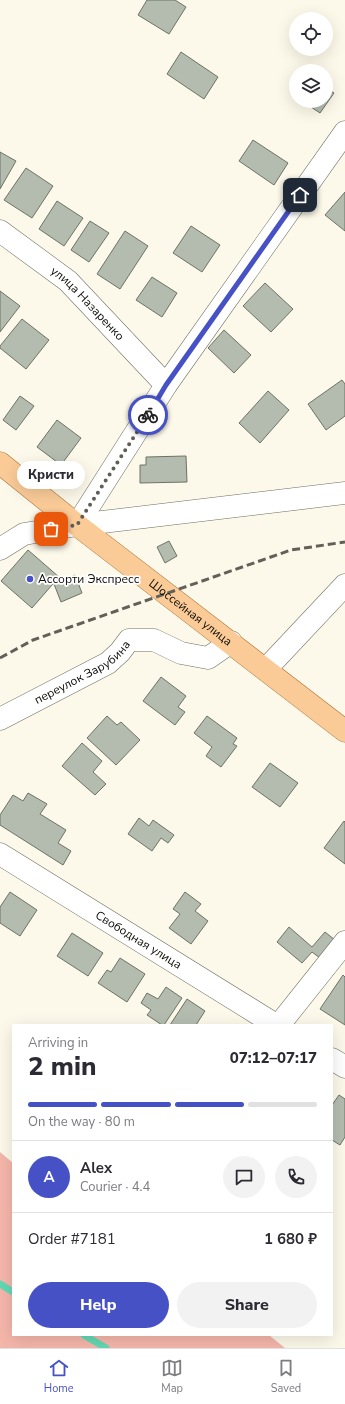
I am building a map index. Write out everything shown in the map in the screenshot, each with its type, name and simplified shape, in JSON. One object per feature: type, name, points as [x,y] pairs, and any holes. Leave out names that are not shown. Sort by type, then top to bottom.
[{"type":"main road","name":"Шоссейная улица","points":[[0,463],[77,525],[345,731]]},
{"type":"street","points":[[77,525],[166,385],[345,132]]},
{"type":"street","name":"улица Назаренко","points":[[0,231],[68,280],[166,385]]},
{"type":"street","points":[[0,549],[24,534],[77,525],[345,493]]},
{"type":"street","points":[[266,669],[345,585]]},
{"type":"street","name":"переулок Зарубина","points":[[0,719],[108,663],[120,652],[129,640],[154,640],[181,653],[208,658],[231,642]]},
{"type":"street","name":"Свободная улица","points":[[0,854],[276,1024]]},
{"type":"street","points":[[279,1024],[345,942]]},
{"type":"street","points":[[333,1060],[345,1067]]},
{"type":"shaded area","points":[[0,1152],[12,1162],[12,1336],[270,1336],[285,1348],[0,1348]]},
{"type":"building","points":[[147,0],[175,0],[186,7],[169,34],[138,15]]},
{"type":"building","points":[[181,52],[218,77],[204,99],[167,74]]},
{"type":"building","points":[[312,108],[324,108],[320,113]]},
{"type":"building","points":[[253,140],[288,163],[274,185],[239,161]]},
{"type":"building","points":[[0,152],[16,161],[0,189]]},
{"type":"building","points":[[26,168],[53,186],[32,218],[4,200]]},
{"type":"building","points":[[345,192],[345,231],[325,215]]},
{"type":"building","points":[[57,201],[83,218],[64,246],[39,229]]},
{"type":"building","points":[[90,221],[109,233],[89,262],[71,250]]},
{"type":"building","points":[[191,226],[220,245],[202,272],[173,253]]},
{"type":"building","points":[[125,231],[148,246],[120,289],[97,274]]},
{"type":"building","points":[[152,277],[177,293],[162,317],[136,300]]},
{"type":"building","points":[[265,283],[293,309],[271,332],[243,306]]},
{"type":"building","points":[[0,291],[20,306],[0,332]]},
{"type":"building","points":[[22,319],[49,340],[26,369],[0,348],[0,346]]},
{"type":"building","points":[[224,330],[251,355],[234,373],[208,348]]},
{"type":"building","points":[[342,380],[345,384],[345,416],[326,430],[308,404]]},
{"type":"building","points":[[268,391],[289,410],[260,443],[239,423]]},
{"type":"building","points":[[20,396],[34,406],[16,430],[3,420]]},
{"type":"building","points":[[57,420],[81,438],[61,465],[37,447]]},
{"type":"building","points":[[186,456],[187,482],[140,483],[140,465],[146,465],[146,457]]},
{"type":"building","points":[[169,541],[177,556],[165,563],[157,547]]},
{"type":"building","name":"Ассорти Экспресс","points":[[28,550],[59,577],[32,608],[1,581]]},
{"type":"building","points":[[75,575],[82,593],[61,602],[54,584]]},
{"type":"building","points":[[161,677],[186,696],[178,707],[185,712],[175,725],[143,701]]},
{"type":"building","points":[[107,716],[117,725],[121,722],[140,740],[116,765],[87,738]]},
{"type":"building","points":[[207,716],[237,738],[233,744],[237,746],[221,767],[206,756],[212,747],[194,733]]},
{"type":"building","points":[[82,743],[102,761],[93,772],[106,784],[95,795],[62,766]]},
{"type":"building","points":[[270,763],[298,783],[280,807],[252,787]]},
{"type":"building","points":[[28,793],[47,804],[40,814],[66,830],[58,843],[71,851],[63,865],[0,825],[0,815],[13,795],[23,801]]},
{"type":"building","points":[[139,818],[149,826],[153,820],[174,835],[168,843],[161,838],[152,851],[128,834]]},
{"type":"building","points":[[344,821],[345,822],[345,864],[324,848]]},
{"type":"building","points":[[10,892],[37,910],[20,936],[0,923],[0,907]]},
{"type":"building","points":[[185,892],[201,904],[195,911],[208,921],[191,944],[169,928],[180,914],[173,909]]},
{"type":"building","points":[[289,927],[312,947],[325,932],[335,940],[320,958],[312,952],[302,963],[277,942]]},
{"type":"building","points":[[72,933],[103,953],[88,976],[57,956]]},
{"type":"building","points":[[120,958],[145,974],[127,1002],[98,983],[107,970],[111,972]]},
{"type":"building","points":[[343,975],[345,977],[345,1025],[320,1009]]},
{"type":"building","points":[[166,987],[182,998],[165,1024],[160,1024],[147,1015],[151,1010],[141,1003],[147,993],[158,999]]},
{"type":"building","points":[[187,999],[205,1011],[197,1024],[171,1024]]},
{"type":"building","points":[[339,1095],[345,1099],[345,1137],[340,1145],[333,1141],[333,1104]]},
{"type":"waterway","points":[[0,1284],[12,1291]]},
{"type":"waterway","points":[[86,1336],[106,1348]]},
{"type":"railway","points":[[0,658],[33,640],[291,550],[345,542]]},
{"type":"way so far","points":[[51,529],[77,525],[148,415]]},
{"type":"place","name":"Кристи","points":[[51,529]]},
{"type":"place","name":"Ассорти Экспресс","points":[[30,579]]},
{"type":"route","points":[[148,415],[166,385],[300,195]]}]
